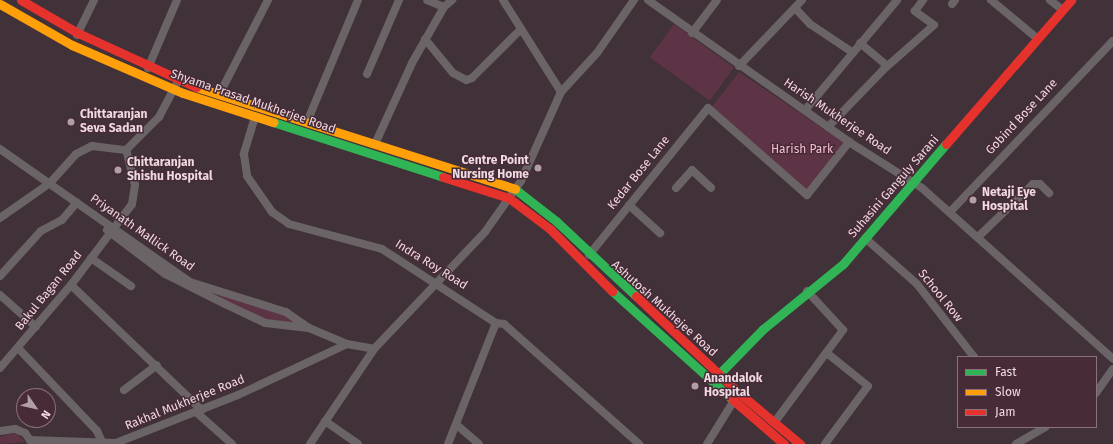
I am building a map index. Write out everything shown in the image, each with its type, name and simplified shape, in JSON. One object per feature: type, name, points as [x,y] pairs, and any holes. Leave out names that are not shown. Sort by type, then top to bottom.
[{"type":"main road","name":"Shyama Prasad Mukherjee Road","points":[[21,0],[78,33],[148,68],[176,85],[219,95],[515,189]]},
{"type":"main road","name":"Suhasini Ganguly Sarani","points":[[719,374],[807,291],[843,264],[1071,0]]},
{"type":"main road","name":"Shyama Prasad Mukherjee Road","points":[[0,4],[72,45],[255,117],[509,198]]},
{"type":"main road","name":"Ashutosh Mukhejee Road","points":[[515,189],[556,221],[589,255],[735,390],[800,444]]},
{"type":"main road","name":"Ashutosh Mukhejee Road","points":[[509,198],[550,229],[635,314],[730,400],[784,444]]},
{"type":"street","points":[[72,45],[94,0]]},
{"type":"street","points":[[148,68],[177,0]]},
{"type":"street","points":[[219,95],[268,0]]},
{"type":"street","points":[[307,122],[358,0]]},
{"type":"street","points":[[367,74],[399,0]]},
{"type":"street","points":[[427,0],[444,7]]},
{"type":"street","points":[[375,144],[425,39],[444,7],[452,0]]},
{"type":"street","points":[[502,0],[561,92]]},
{"type":"street","points":[[313,443],[325,421],[374,349],[439,284],[485,232],[515,189],[561,92],[593,58],[634,0]]},
{"type":"street","name":"Harish Mukherjee Road","points":[[648,0],[739,66],[806,109],[849,142],[914,182],[950,212],[1113,359]]},
{"type":"street","points":[[692,33],[717,0]]},
{"type":"street","points":[[739,66],[802,0]]},
{"type":"street","points":[[806,109],[852,52],[897,0]]},
{"type":"street","points":[[828,127],[887,66],[934,25],[915,11],[923,0]]},
{"type":"street","points":[[991,0],[1038,40]]},
{"type":"street","points":[[1050,0],[1063,10]]},
{"type":"street","points":[[795,8],[810,24],[852,52]]},
{"type":"street","points":[[425,39],[453,74],[466,80],[472,78],[521,29]]},
{"type":"street","name":"Gobind Bose Lane","points":[[950,212],[1113,41]]},
{"type":"street","points":[[860,43],[887,66]]},
{"type":"street","points":[[0,218],[50,183],[76,154],[92,146],[126,150],[159,117],[176,85]]},
{"type":"street","name":"Kedar Bose Lane","points":[[589,255],[708,108],[807,195],[849,142]]},
{"type":"street","name":"Indra Roy Road","points":[[255,117],[244,154],[247,176],[272,212],[290,224],[382,249],[439,284],[496,323],[504,324],[639,444]]},
{"type":"street","name":"Priyanath Mallick Road","points":[[0,149],[77,202],[112,230],[190,282],[286,312],[309,328],[347,344]]},
{"type":"street","name":"Bakul Bagan Road","points":[[1,366],[71,285],[132,204],[135,185],[126,150]]},
{"type":"street","points":[[676,188],[692,170],[712,188]]},
{"type":"street","points":[[978,237],[1033,184],[1040,184],[1048,193]]},
{"type":"street","points":[[0,276],[41,231],[62,220],[77,202]]},
{"type":"street","points":[[629,205],[660,233]]},
{"type":"street","points":[[112,230],[165,274],[265,323],[309,328]]},
{"type":"street","name":"School Row","points":[[865,238],[917,284],[973,356]]},
{"type":"street","points":[[91,258],[131,286]]},
{"type":"street","points":[[71,285],[157,365],[199,411],[232,444]]},
{"type":"street","points":[[774,423],[843,330],[807,291]]},
{"type":"street","points":[[0,295],[36,327]]},
{"type":"street","points":[[448,444],[496,323]]},
{"type":"street","points":[[347,344],[374,349]]},
{"type":"street","name":"Rakhal Mukherjee Road","points":[[0,431],[15,429],[25,433],[29,442],[117,443],[199,411],[347,344]]},
{"type":"street","points":[[18,348],[97,431],[104,444]]},
{"type":"street","points":[[824,444],[868,386],[827,353]]},
{"type":"street","points":[[124,390],[157,365]]},
{"type":"street","points":[[1097,391],[1113,369]]},
{"type":"street","points":[[707,444],[735,390]]},
{"type":"street","points":[[325,421],[358,444]]},
{"type":"street","points":[[456,425],[479,444]]},
{"type":"street","points":[[1019,443],[1031,430],[1041,428]]},
{"type":"green space","points":[[674,24],[734,67],[710,101],[650,57]]},
{"type":"green space","name":"Harish Park","points":[[739,72],[844,143],[806,192],[711,108]]},
{"type":"green space","points":[[218,294],[286,314],[301,324],[284,327],[227,305]]},
{"type":"green space","points":[[7,434],[17,434],[25,442],[0,444],[0,437]]},
{"type":"traffic: fast","points":[[273,122],[443,177]]},
{"type":"traffic: fast","points":[[719,374],[763,329],[843,264],[946,144]]},
{"type":"traffic: fast","points":[[515,189],[556,221],[636,296]]},
{"type":"traffic: fast","points":[[612,291],[732,399]]},
{"type":"traffic: slow","points":[[0,4],[72,45],[183,93],[273,122]]},
{"type":"traffic: slow","points":[[196,87],[515,189]]},
{"type":"traffic: jam","points":[[21,0],[78,33],[196,87]]},
{"type":"traffic: jam","points":[[946,144],[1071,0]]},
{"type":"traffic: jam","points":[[443,177],[509,198],[550,229],[612,291]]},
{"type":"traffic: jam","points":[[636,296],[739,393],[800,444]]},
{"type":"traffic: jam","points":[[732,399],[784,444]]},
{"type":"place","name":"Chittaranjan Seva Sadan","points":[[71,122]]},
{"type":"place","name":"Centre Point Nursing Home","points":[[538,168]]},
{"type":"place","name":"Chittaranjan Shishu Hospital","points":[[118,170]]},
{"type":"place","name":"Netaji Eye Hospital","points":[[973,200]]},
{"type":"place","name":"Anandalok Hospital","points":[[695,386]]}]
